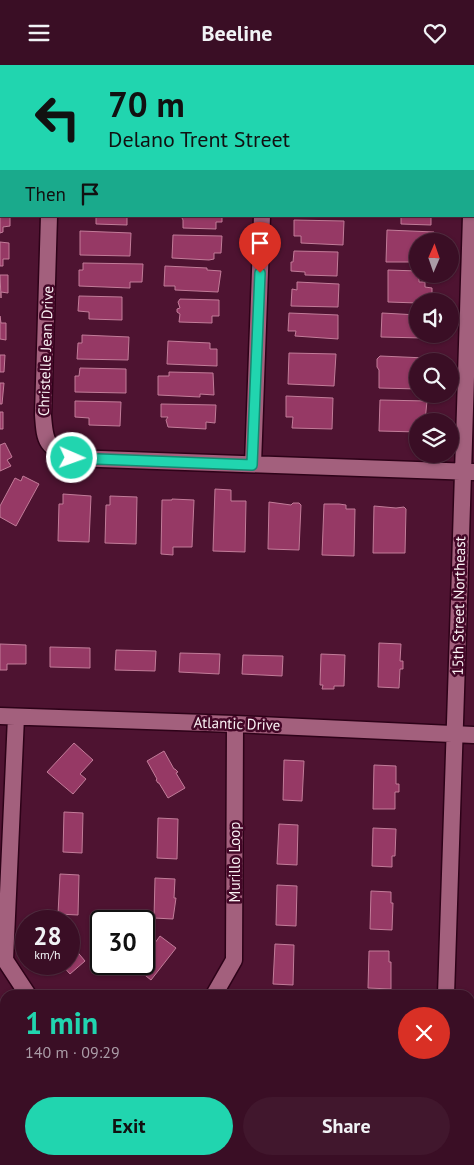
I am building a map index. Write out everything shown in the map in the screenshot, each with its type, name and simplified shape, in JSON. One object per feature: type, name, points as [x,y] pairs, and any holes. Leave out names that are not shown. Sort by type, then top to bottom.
[{"type":"street","name":"Christelle Jean Drive","points":[[50,217],[43,415],[44,434],[51,448],[72,458],[468,472]]},
{"type":"street","points":[[252,465],[262,217]]},
{"type":"street","name":"15th Street Northeast","points":[[446,990],[468,472],[471,217]]},
{"type":"street","points":[[8,717],[5,960],[25,990]]},
{"type":"street","name":"Atlantic Drive","points":[[8,717],[235,724],[474,735]]},
{"type":"street","name":"Murillo Loop","points":[[217,990],[234,960],[235,724]]},
{"type":"building","points":[[0,217],[10,217],[10,226],[3,227],[3,232],[0,233]]},
{"type":"building","points":[[96,217],[127,217],[127,225],[96,224]]},
{"type":"building","points":[[182,217],[222,217],[222,222],[216,222],[216,229],[183,228]]},
{"type":"building","points":[[401,217],[431,217],[431,225],[401,224]]},
{"type":"building","points":[[294,220],[344,221],[343,245],[301,243],[301,236],[294,236]]},
{"type":"building","points":[[387,230],[434,232],[409,233],[409,262],[386,262]]},
{"type":"building","points":[[80,231],[131,233],[130,256],[80,255]]},
{"type":"building","points":[[173,235],[222,236],[221,253],[214,253],[214,259],[209,260],[172,258]]},
{"type":"building","points":[[0,242],[9,243],[9,259],[3,259],[3,266],[0,266]]},
{"type":"building","points":[[294,251],[338,252],[337,276],[305,275],[305,272],[291,271]]},
{"type":"building","points":[[83,263],[143,264],[142,282],[130,282],[130,288],[79,286],[79,270],[83,270]]},
{"type":"building","points":[[165,266],[207,268],[207,270],[221,271],[218,292],[175,290],[175,286],[164,286]]},
{"type":"building","points":[[388,270],[409,271],[409,283],[425,283],[425,287],[432,288],[432,293],[409,293],[409,303],[388,302]]},
{"type":"building","points":[[0,275],[8,275],[8,293],[1,292],[1,298]]},
{"type":"building","points":[[297,282],[339,284],[338,307],[291,306],[292,289],[297,290]]},
{"type":"building","points":[[79,296],[122,297],[122,320],[89,319],[89,312],[78,311]]},
{"type":"building","points":[[180,299],[219,300],[219,316],[212,316],[212,323],[179,322],[180,314],[177,312],[177,309],[180,308],[178,302]]},
{"type":"building","points":[[289,313],[338,315],[338,339],[295,336],[296,331],[288,331]]},
{"type":"building","points":[[382,313],[409,314],[409,338],[381,337]]},
{"type":"building","points":[[0,316],[1,323],[6,323],[6,340],[0,339]]},
{"type":"building","points":[[82,335],[129,337],[128,360],[77,359],[78,343],[82,343]]},
{"type":"building","points":[[168,341],[210,343],[210,349],[217,349],[217,366],[167,364]]},
{"type":"building","points":[[289,353],[336,354],[334,386],[288,384]]},
{"type":"building","points":[[0,355],[5,355],[4,372],[0,372]]},
{"type":"building","points":[[380,356],[409,357],[409,389],[379,388],[377,359]]},
{"type":"building","points":[[80,368],[126,369],[126,393],[75,392],[75,376],[79,376]]},
{"type":"building","points":[[169,372],[213,373],[214,395],[200,394],[200,397],[158,395],[158,376],[169,376]]},
{"type":"building","points":[[0,383],[4,383],[2,404],[0,404]]},
{"type":"building","points":[[286,396],[333,398],[332,429],[292,428],[293,417],[286,417]]},
{"type":"building","points":[[380,400],[427,403],[426,413],[409,413],[409,432],[379,431]]},
{"type":"building","points":[[75,401],[121,402],[120,426],[89,425],[89,418],[75,417]]},
{"type":"building","points":[[161,404],[216,405],[215,423],[206,422],[206,429],[168,427],[166,420],[168,417],[161,417]]},
{"type":"building","points":[[0,412],[3,412],[3,429],[0,429]]},
{"type":"building","points":[[5,443],[12,457],[7,460],[11,466],[0,471],[0,445]]},
{"type":"building","points":[[23,476],[39,484],[16,526],[0,517],[0,506],[15,478],[21,481]]},
{"type":"building","points":[[215,489],[231,490],[231,501],[246,501],[245,552],[213,551]]},
{"type":"building","points":[[63,494],[91,496],[89,542],[58,541],[59,504],[63,504]]},
{"type":"building","points":[[110,496],[137,497],[136,544],[105,543],[106,505],[110,505]]},
{"type":"building","points":[[162,500],[194,500],[192,547],[173,547],[173,555],[161,554]]},
{"type":"building","points":[[269,502],[291,505],[299,503],[301,505],[299,550],[268,549]]},
{"type":"building","points":[[324,504],[346,505],[346,509],[355,509],[354,556],[322,555]]},
{"type":"building","points":[[374,506],[404,507],[406,509],[405,553],[373,553]]},
{"type":"building","points":[[379,643],[401,644],[400,661],[403,661],[403,669],[400,669],[399,688],[378,687]]},
{"type":"building","points":[[0,644],[26,645],[26,664],[7,664],[7,670],[0,670]]},
{"type":"building","points":[[50,647],[90,648],[90,668],[50,667]]},
{"type":"building","points":[[116,650],[156,651],[155,671],[115,670]]},
{"type":"building","points":[[180,653],[220,654],[219,674],[179,672]]},
{"type":"building","points":[[321,654],[345,655],[344,686],[334,686],[334,689],[322,689],[323,685],[320,685]]},
{"type":"building","points":[[243,655],[283,656],[282,676],[242,674]]},
{"type":"building","points":[[74,743],[93,760],[80,774],[86,779],[73,794],[47,772]]},
{"type":"building","points":[[164,751],[174,769],[178,772],[176,773],[185,788],[168,798],[156,780],[147,761]]},
{"type":"building","points":[[284,760],[304,761],[302,801],[283,800]]},
{"type":"building","points":[[374,765],[396,766],[396,784],[399,784],[399,792],[395,792],[395,809],[373,809]]},
{"type":"building","points":[[64,812],[83,813],[82,853],[63,852]]},
{"type":"building","points":[[158,818],[178,819],[177,859],[157,858]]},
{"type":"building","points":[[279,824],[298,825],[297,865],[277,864]]},
{"type":"building","points":[[373,828],[396,829],[395,856],[392,856],[392,867],[372,866]]},
{"type":"building","points":[[60,874],[79,875],[78,910],[58,910]]},
{"type":"building","points":[[155,878],[175,879],[174,898],[176,898],[173,919],[155,918]]},
{"type":"building","points":[[277,885],[297,886],[296,926],[276,925]]},
{"type":"building","points":[[371,891],[391,892],[391,903],[393,903],[392,930],[370,929]]},
{"type":"building","points":[[160,936],[176,948],[155,975],[155,943]]},
{"type":"building","points":[[275,944],[294,945],[293,985],[273,984]]},
{"type":"building","points":[[369,951],[389,951],[391,989],[368,988]]},
{"type":"building","points":[[80,955],[85,961],[80,965]]},
{"type":"building","points":[[145,975],[155,975],[151,980]]},
{"type":"route","points":[[72,458],[252,465],[260,273]]}]
